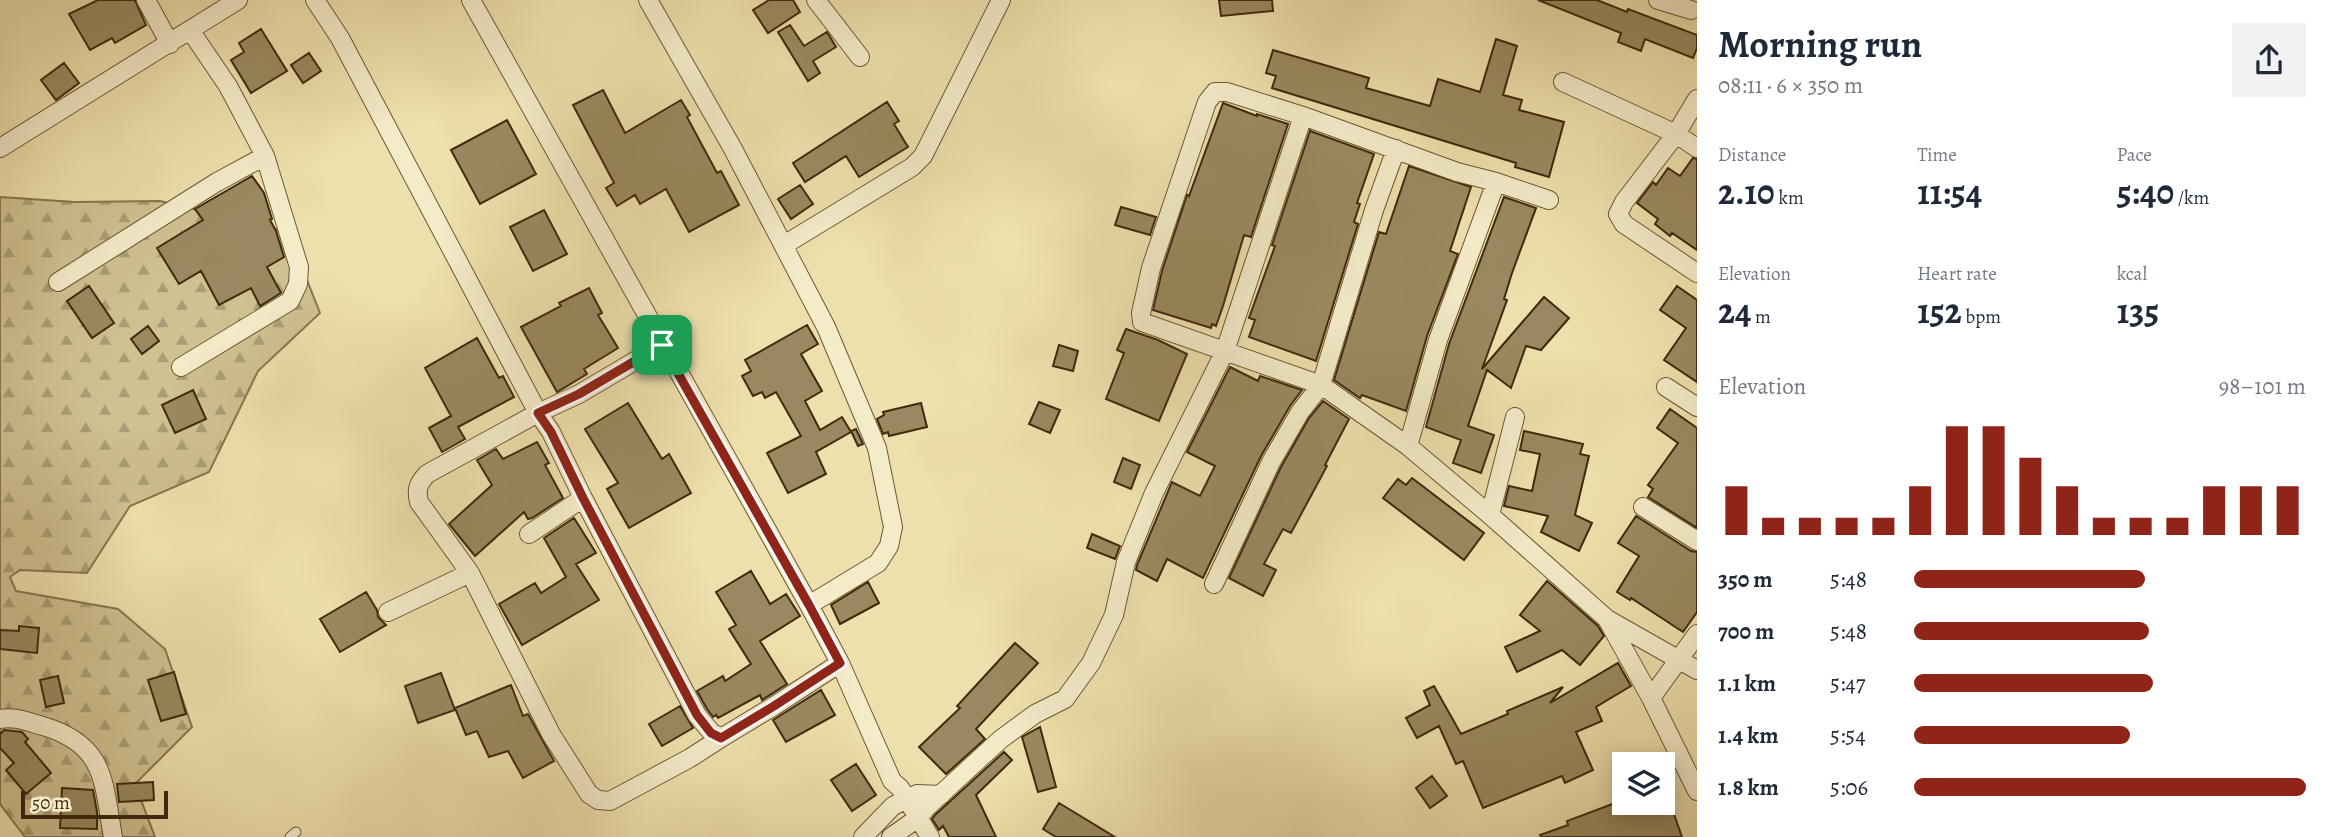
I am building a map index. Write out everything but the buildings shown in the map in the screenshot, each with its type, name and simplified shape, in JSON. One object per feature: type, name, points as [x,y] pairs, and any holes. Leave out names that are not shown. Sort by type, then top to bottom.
[{"type":"street","points":[[146,0],[170,44]]},
{"type":"street","points":[[0,148],[238,0]]},
{"type":"street","points":[[315,0],[340,38],[538,413],[551,432],[697,715],[711,733],[721,738]]},
{"type":"street","points":[[471,0],[840,663],[892,781],[900,788],[906,830]]},
{"type":"street","points":[[648,0],[733,149],[826,327],[877,448],[893,527],[890,546],[878,563],[809,605]]},
{"type":"street","points":[[816,0],[860,57]]},
{"type":"street","points":[[784,245],[912,167],[923,156],[1001,0]]},
{"type":"street","points":[[1658,0],[1694,12]]},
{"type":"street","points":[[1675,0],[1694,12]]},
{"type":"street","points":[[181,367],[290,301],[298,284],[299,267],[265,156],[228,86],[190,30]]},
{"type":"street","points":[[1563,82],[1676,134],[1697,148]]},
{"type":"street","points":[[1549,200],[1457,172],[1303,116],[1227,92],[1214,92],[1207,102],[1151,268],[1141,313],[1142,322],[1321,385],[1408,446],[1607,619],[1697,670]]},
{"type":"street","points":[[1697,99],[1676,134],[1624,202],[1618,214],[1623,224],[1697,274]]},
{"type":"street","points":[[906,830],[1001,738],[1035,714],[1065,699],[1091,663],[1114,615],[1126,562],[1154,493],[1225,351],[1303,116]]},
{"type":"street","points":[[1214,584],[1271,462],[1300,412],[1321,385],[1374,210],[1396,149]]},
{"type":"street","points":[[58,282],[265,156]]},
{"type":"street","points":[[1408,446],[1438,340],[1496,182]]},
{"type":"street","points":[[662,345],[579,394],[538,413],[427,474],[419,482],[416,491],[419,502],[470,573],[551,734],[589,794],[598,800],[610,801],[690,758],[840,663]]},
{"type":"street","points":[[1666,387],[1697,407]]},
{"type":"street","points":[[1490,515],[1515,417]]},
{"type":"street","points":[[529,534],[583,498]]},
{"type":"street","points":[[1643,507],[1697,541]]},
{"type":"street","points":[[388,612],[470,573]]},
{"type":"street","points":[[1607,619],[1651,698],[1697,791]]},
{"type":"street","points":[[1651,698],[1697,634]]},
{"type":"street","points":[[0,719],[11,717],[57,731],[78,741],[101,774],[113,837]]},
{"type":"street","points":[[863,837],[900,802],[917,794],[941,794]]},
{"type":"street","points":[[906,830],[930,837]]},
{"type":"green space","points":[[0,197],[75,202],[160,201],[288,232],[320,313],[258,371],[209,472],[130,506],[87,573],[20,570],[10,577],[16,591],[118,609],[165,649],[192,727],[135,784],[155,837],[25,837],[0,804]]},
{"type":"route","points":[[662,345],[840,663],[721,738],[711,733],[697,715],[551,432],[538,413],[579,394],[662,345]]}]
